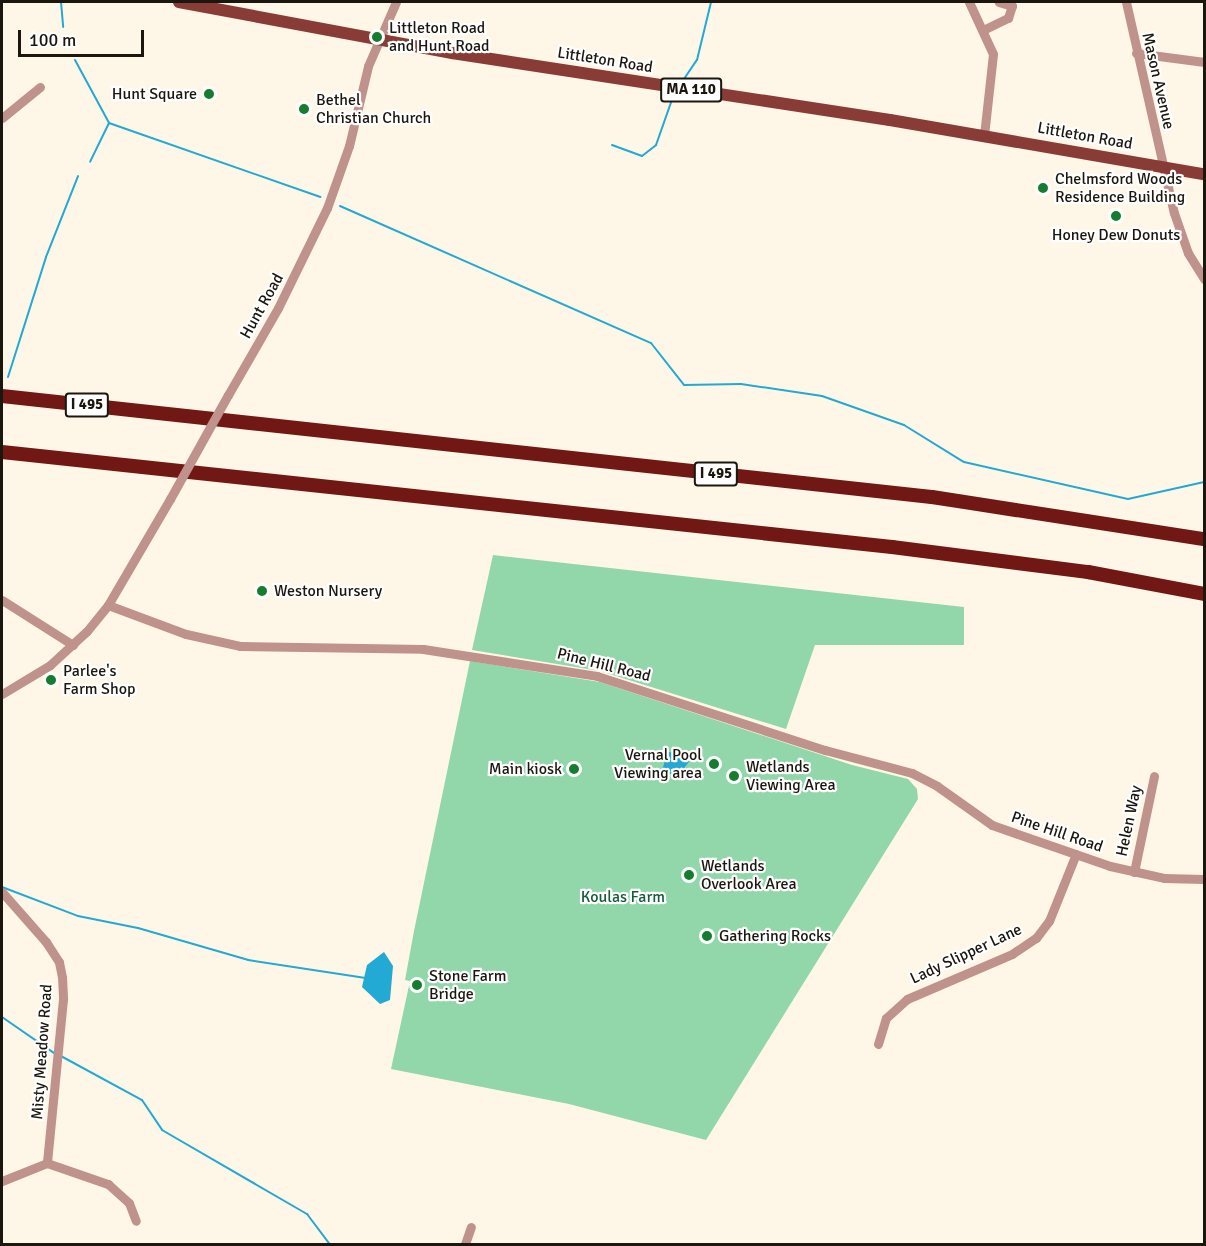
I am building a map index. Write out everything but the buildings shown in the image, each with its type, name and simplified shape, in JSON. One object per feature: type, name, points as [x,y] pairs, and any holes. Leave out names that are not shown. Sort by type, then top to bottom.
[{"type":"highway","name":"I 495","points":[[2,396],[932,497],[1204,539]]},
{"type":"highway","points":[[2,452],[925,551],[1088,572],[1204,594]]},
{"type":"main road","name":"Littleton Road","points":[[178,2],[377,40],[984,136],[1204,174]]},
{"type":"street","name":"Hunt Road","points":[[108,605],[283,300],[327,208],[349,146],[377,40],[396,2]]},
{"type":"street","points":[[969,2],[993,54],[984,136]]},
{"type":"street","points":[[983,30],[1008,18],[1012,6],[999,2]]},
{"type":"street","name":"Mason Avenue","points":[[1126,2],[1162,166],[1188,252],[1204,279]]},
{"type":"street","points":[[1136,52],[1204,62]]},
{"type":"street","points":[[2,118],[40,87]]},
{"type":"street","points":[[2,600],[73,645]]},
{"type":"street","points":[[2,694],[34,676],[73,645],[108,605]]},
{"type":"street","name":"Pine Hill Road","points":[[108,605],[186,633],[240,646],[432,650],[612,680],[825,750],[912,773],[937,786],[986,822],[1076,854],[1134,872],[1204,879]]},
{"type":"street","name":"Helen Way","points":[[1134,872],[1154,776]]},
{"type":"street","name":"Lady Slipper Lane","points":[[878,1044],[886,1018],[908,999],[934,984],[1012,954],[1036,938],[1049,921],[1076,854]]},
{"type":"street","name":"Misty Meadow Road","points":[[2,892],[59,962],[63,999],[47,1162]]},
{"type":"street","points":[[2,1181],[47,1162],[108,1184],[129,1203],[136,1221]]},
{"type":"street","points":[[465,1245],[471,1227]]},
{"type":"green space","points":[[493,555],[964,607],[964,645],[815,645],[786,729],[600,671],[472,650]]},
{"type":"green space","name":"Koulas Farm","points":[[470,661],[600,682],[852,765],[908,779],[917,789],[918,799],[706,1140],[569,1104],[391,1069],[410,981],[405,980],[414,931]]},
{"type":"water","points":[[668,752],[695,754],[685,767],[685,774],[677,777],[662,770]]},
{"type":"water","points":[[384,952],[393,966],[390,1000],[380,1004],[362,987],[367,965]]},
{"type":"waterway","points":[[61,2],[63,27]]},
{"type":"waterway","points":[[684,79],[697,60],[711,2]]},
{"type":"waterway","points":[[75,60],[109,123],[90,162]]},
{"type":"waterway","points":[[612,145],[642,156],[656,145],[674,94]]},
{"type":"waterway","points":[[109,123],[320,197]]},
{"type":"waterway","points":[[8,377],[46,257],[78,176]]},
{"type":"waterway","points":[[340,206],[651,343],[684,385],[741,384],[822,396],[904,425],[964,462],[1128,499],[1204,482]]},
{"type":"waterway","points":[[2,887],[78,916],[138,928],[248,960],[366,978]]},
{"type":"waterway","points":[[2,1017],[54,1053]]},
{"type":"waterway","points":[[59,1055],[142,1100],[162,1130],[307,1214],[330,1244]]},
{"type":"place","name":"Littleton Road and Hunt Road","points":[[377,37]]},
{"type":"place","name":"Hunt Square","points":[[209,94]]},
{"type":"place","name":"Bethel Christian Church","points":[[304,109]]},
{"type":"place","name":"Chelmsford Woods Residence Building","points":[[1043,188]]},
{"type":"place","name":"Honey Dew Donuts","points":[[1116,216]]},
{"type":"place","name":"Weston Nursery","points":[[262,591]]},
{"type":"place","name":"Parlee's Farm Shop","points":[[51,680]]},
{"type":"place","name":"Vernal Pool Viewing area","points":[[714,764]]},
{"type":"place","name":"Main kiosk","points":[[574,769]]},
{"type":"place","name":"Wetlands Viewing Area","points":[[734,776]]},
{"type":"place","name":"Wetlands Overlook Area","points":[[689,875]]},
{"type":"place","name":"Gathering Rocks","points":[[707,936]]},
{"type":"place","name":"Stone Farm Bridge","points":[[417,985]]}]
